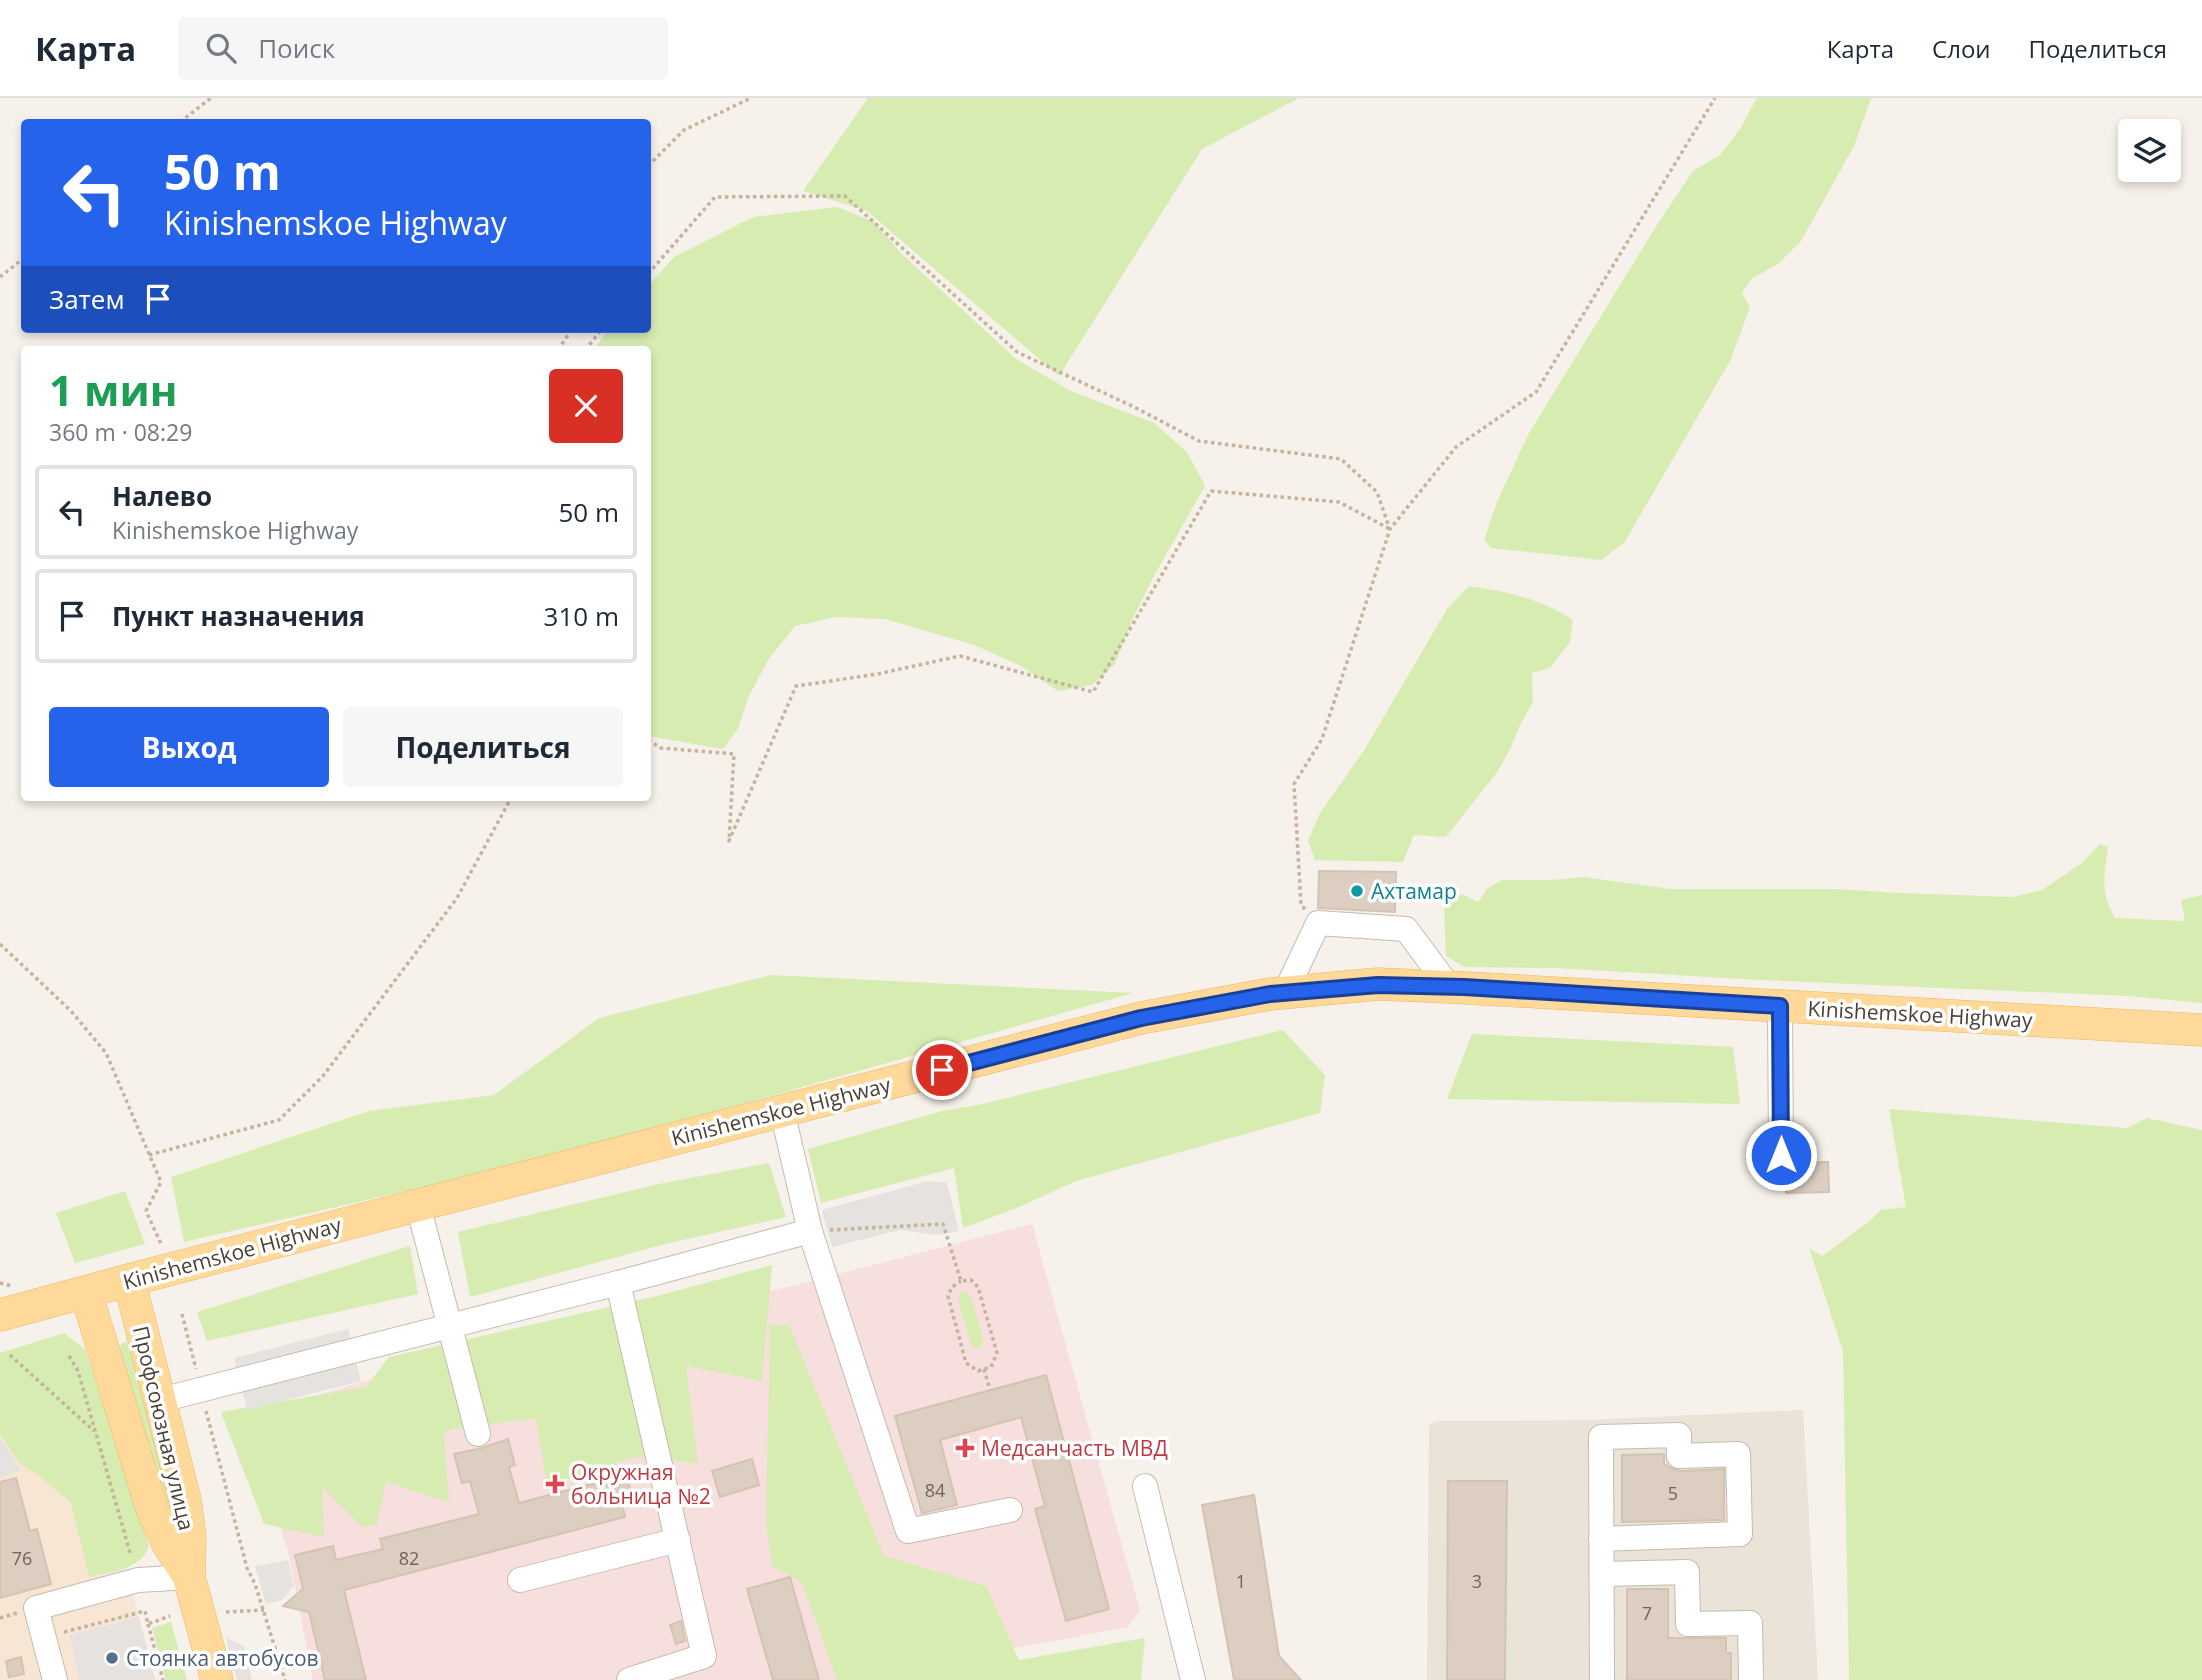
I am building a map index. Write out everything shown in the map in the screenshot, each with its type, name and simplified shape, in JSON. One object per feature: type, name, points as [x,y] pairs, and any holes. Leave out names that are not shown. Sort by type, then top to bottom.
[{"type":"main road","name":"Kinishemskoe Highway","points":[[0,1315],[1141,1018],[1285,993],[1378,985],[1449,987],[2202,1030]]},
{"type":"main road","name":"Профсоюзная улица","points":[[129,1280],[185,1500],[190,1538],[188,1577]]},
{"type":"main road","points":[[86,1293],[152,1509],[168,1544],[188,1577],[217,1680]]},
{"type":"street","points":[[1285,993],[1318,923],[1406,929],[1449,987]]},
{"type":"street","points":[[1780,1006],[1781,1155]]},
{"type":"street","points":[[782,1111],[810,1231],[908,1531],[1010,1510]]},
{"type":"street","points":[[418,1205],[478,1434]]},
{"type":"street","points":[[161,1400],[810,1231]]},
{"type":"street","points":[[618,1283],[652,1440],[704,1656],[629,1680]]},
{"type":"street","points":[[1601,1539],[1740,1534],[1738,1454],[1679,1456],[1679,1435],[1601,1437],[1601,1539],[1602,1574],[1602,1680]]},
{"type":"street","points":[[1145,1486],[1193,1680]]},
{"type":"street","points":[[520,1580],[678,1540]]},
{"type":"street","points":[[1602,1574],[1687,1573],[1688,1624],[1750,1623],[1751,1680]]},
{"type":"street","points":[[55,1680],[36,1608],[138,1580],[188,1577]]},
{"type":"path","points":[[184,119],[211,98]]},
{"type":"path","points":[[651,163],[684,130],[751,98]]},
{"type":"path","points":[[1318,923],[1301,905],[1294,783],[1322,738],[1390,529],[1456,447],[1535,392],[1715,98]]},
{"type":"path","points":[[651,271],[715,197],[845,196],[1017,352],[1199,441],[1341,459],[1377,492],[1390,529]]},
{"type":"path","points":[[0,276],[21,259]]},
{"type":"path","points":[[651,742],[661,748],[734,754],[729,841],[796,686],[878,674],[960,656],[1093,691],[1211,491],[1339,502],[1390,529]]},
{"type":"path","points":[[149,1154],[279,1121],[323,1076],[457,898],[509,801]]},
{"type":"path","points":[[0,944],[71,1011],[106,1053],[161,1182],[146,1211],[165,1252]]},
{"type":"path","points":[[810,1231],[943,1224],[961,1281]]},
{"type":"path","points":[[971,1280],[978,1287],[997,1353],[991,1367],[978,1371],[966,1363],[948,1296],[952,1287],[961,1281],[971,1280]]},
{"type":"path","points":[[182,1314],[247,1568],[255,1584],[285,1680]]},
{"type":"path","points":[[10,1355],[95,1432]]},
{"type":"path","points":[[69,1356],[78,1371],[131,1556]]},
{"type":"path","points":[[984,1369],[990,1390]]},
{"type":"path","points":[[43,1637],[145,1611],[163,1680]]},
{"type":"path","points":[[226,1612],[264,1611]]},
{"type":"path","points":[[148,1624],[170,1616]]},
{"type":"shaded area","points":[[928,1181],[947,1183],[959,1231],[936,1235],[900,1230],[832,1247],[822,1210]]},
{"type":"shaded area","name":"Окружная больница №2","points":[[1032,1224],[1140,1610],[1128,1627],[898,1670],[889,1680],[313,1680],[288,1551],[244,1417],[457,1354],[788,1287]]},
{"type":"shaded area","points":[[348,1329],[361,1381],[247,1410],[234,1358]]},
{"type":"shaded area","points":[[1803,1410],[1818,1680],[1427,1680],[1429,1424],[1437,1421],[1587,1420]]},
{"type":"shaded area","points":[[0,1430],[35,1460],[122,1552],[155,1680],[0,1680]]},
{"type":"shaded area","points":[[0,1438],[21,1471],[0,1477]]},
{"type":"shaded area","points":[[288,1560],[294,1586],[282,1600],[266,1604],[255,1566]]},
{"type":"shaded area","name":"Стоянка автобусов","points":[[139,1617],[155,1680],[80,1680],[69,1635]]},
{"type":"shaded area","points":[[226,1638],[244,1646],[252,1680],[237,1680]]},
{"type":"green space","points":[[868,98],[1299,98],[1202,149],[1059,376],[867,211],[803,191]]},
{"type":"green space","points":[[1757,98],[1871,98],[1854,146],[1801,241],[1778,264],[1751,279],[1742,293],[1750,307],[1730,361],[1624,543],[1601,560],[1491,548],[1484,540],[1497,502],[1529,433],[1693,171],[1720,155],[1740,129]]},
{"type":"green space","points":[[837,207],[874,222],[902,254],[1016,359],[1071,391],[1154,423],[1187,452],[1205,486],[1154,576],[1132,620],[1115,664],[1092,685],[1058,691],[1021,666],[974,645],[885,619],[836,617],[795,626],[768,660],[748,698],[738,729],[723,749],[651,737],[651,346],[597,346],[605,333],[651,333],[651,283],[674,257],[753,217]]},
{"type":"green space","points":[[1469,586],[1523,597],[1548,606],[1573,620],[1570,642],[1550,668],[1532,673],[1533,702],[1498,771],[1446,837],[1414,835],[1403,862],[1315,860],[1308,841],[1320,813],[1365,749],[1447,609]]},
{"type":"green space","points":[[2100,844],[2108,847],[2105,892],[2115,918],[2185,921],[2181,900],[2202,895],[2202,1003],[2129,996],[1557,968],[1464,967],[1446,956],[1444,905],[1449,899],[1462,894],[1478,902],[1488,888],[1502,880],[1583,877],[1670,889],[1836,889],[2013,897],[2042,890],[2082,863]]},
{"type":"green space","points":[[771,975],[1133,993],[567,1154],[184,1242],[171,1177],[369,1111],[494,1095],[599,1018]]},
{"type":"green space","points":[[1283,1030],[1325,1075],[1320,1113],[1076,1181],[1019,1207],[963,1228],[954,1168],[821,1203],[808,1149],[942,1111],[983,1104]]},
{"type":"green space","points":[[1472,1034],[1733,1047],[1740,1104],[1447,1099]]},
{"type":"green space","points":[[1889,1109],[2127,1128],[2147,1118],[2202,1130],[2202,1680],[1849,1680],[1843,1351],[1809,1248],[1822,1256],[1881,1210],[1906,1207]]},
{"type":"green space","points":[[769,1163],[786,1217],[669,1243],[470,1297],[458,1232],[659,1184]]},
{"type":"green space","points":[[125,1191],[145,1244],[75,1263],[56,1213]]},
{"type":"green space","points":[[410,1246],[418,1294],[207,1341],[197,1312]]},
{"type":"green space","points":[[772,1265],[762,1381],[686,1366],[698,1463],[634,1457],[548,1486],[535,1418],[444,1431],[449,1503],[386,1481],[377,1525],[363,1527],[322,1487],[324,1537],[264,1524],[221,1412],[366,1387],[389,1357],[657,1296]]},
{"type":"green space","points":[[959,1294],[970,1294],[984,1342],[975,1348],[971,1345],[958,1298]]},
{"type":"green space","points":[[770,1325],[789,1325],[884,1556],[986,1586],[1019,1660],[1145,1638],[1141,1680],[837,1680],[802,1582],[772,1566],[766,1522]]},
{"type":"green space","points":[[64,1333],[85,1349],[149,1546],[140,1560],[132,1565],[89,1577],[71,1503],[37,1474],[20,1464],[0,1434],[0,1353]]},
{"type":"green space","points":[[126,1342],[132,1346],[172,1512],[163,1502],[119,1351],[121,1344]]},
{"type":"green space","points":[[171,1622],[187,1680],[166,1680],[152,1628]]},
{"type":"building","name":"Ахтамар","points":[[1319,871],[1396,872],[1395,912],[1318,908]]},
{"type":"building","points":[[1828,1162],[1829,1192],[1786,1193],[1786,1169],[1793,1163]]},
{"type":"building","name":"Медсанчасть МВД","points":[[1046,1375],[1109,1609],[1066,1621],[1035,1509],[1045,1506],[1021,1417],[940,1440],[957,1505],[922,1513],[895,1416]]},
{"type":"building","name":"Окружная больница №2","points":[[508,1439],[515,1465],[509,1467],[519,1503],[626,1475],[631,1492],[620,1495],[625,1517],[344,1590],[366,1680],[325,1680],[309,1612],[283,1606],[303,1589],[295,1555],[333,1546],[336,1560],[383,1549],[380,1539],[479,1514],[470,1481],[462,1483],[454,1454]]},
{"type":"building","points":[[1664,1454],[1664,1464],[1680,1471],[1724,1469],[1724,1520],[1622,1522],[1622,1455]]},
{"type":"building","points":[[752,1459],[759,1485],[720,1497],[712,1471]]},
{"type":"building","points":[[16,1478],[30,1531],[37,1529],[51,1584],[0,1598],[0,1482]]},
{"type":"building","points":[[1448,1481],[1507,1481],[1505,1680],[1447,1680]]},
{"type":"building","points":[[1254,1495],[1279,1656],[1301,1680],[1234,1680],[1202,1505]]},
{"type":"building","points":[[790,1577],[819,1680],[773,1680],[747,1589]]},
{"type":"building","points":[[1627,1589],[1668,1589],[1668,1638],[1726,1638],[1726,1653],[1731,1653],[1731,1680],[1627,1680]]},
{"type":"building","points":[[681,1621],[685,1641],[676,1644],[670,1625]]},
{"type":"building","points":[[21,1657],[24,1674],[9,1677],[6,1661]]},
{"type":"place","name":"Ахтамар","points":[[1357,891]]},
{"type":"place","name":"Медсанчасть МВД","points":[[965,1448]]},
{"type":"place","name":"Окружная больница №2","points":[[555,1484]]},
{"type":"place","name":"Стоянка автобусов","points":[[112,1658]]},
{"type":"route","points":[[942,1070],[1141,1018],[1270,994],[1378,985],[1464,987],[1780,1006],[1781,1155]]}]
